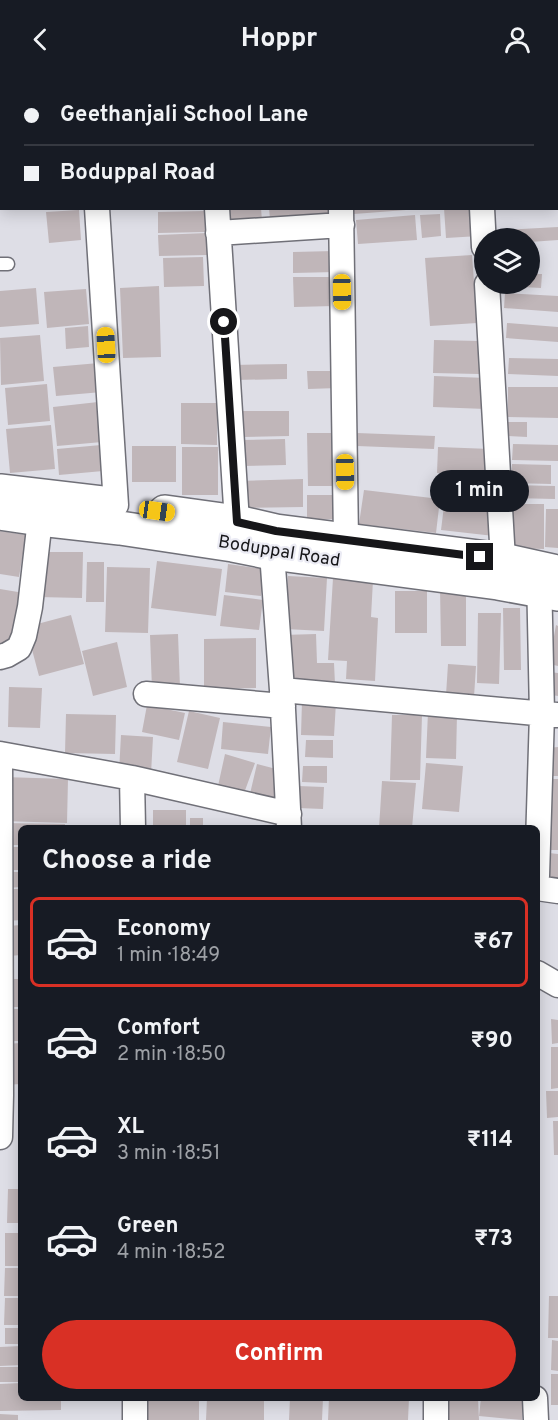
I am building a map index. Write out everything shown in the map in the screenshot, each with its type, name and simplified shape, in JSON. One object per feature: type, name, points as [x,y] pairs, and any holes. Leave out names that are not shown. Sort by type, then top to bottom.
[{"type":"street","points":[[97,210],[116,505]]},
{"type":"street","points":[[217,210],[237,522]]},
{"type":"street","points":[[482,210],[483,228]]},
{"type":"street","points":[[218,232],[341,217],[346,539]]},
{"type":"street","points":[[488,294],[503,560]]},
{"type":"street","name":"Boduppal Road","points":[[0,491],[237,522],[276,531],[503,560],[549,582]]},
{"type":"street","name":"Boduppal Road","points":[[0,513],[120,528],[272,553],[498,583],[549,582]]},
{"type":"street","points":[[0,657],[19,648],[24,636],[30,607],[40,519]]},
{"type":"street","points":[[0,1137],[8,1095],[0,754],[132,778],[289,821],[272,553]]},
{"type":"street","points":[[540,839],[550,715],[549,582]]},
{"type":"street","points":[[146,694],[282,698],[550,715]]},
{"type":"street","points":[[132,778],[133,825]]},
{"type":"street","points":[[540,888],[558,891]]},
{"type":"street","points":[[540,975],[558,985]]},
{"type":"street","points":[[135,1401],[135,1420]]},
{"type":"street","points":[[436,1401],[436,1420]]},
{"type":"street","points":[[535,1401],[536,1420]]},
{"type":"building","points":[[79,210],[81,240],[49,243],[46,212]]},
{"type":"building","points":[[228,210],[261,210],[262,221],[229,224]]},
{"type":"building","points":[[269,210],[334,210],[334,215],[270,219]]},
{"type":"building","points":[[354,210],[406,210],[354,214]]},
{"type":"building","points":[[444,210],[478,210],[479,228],[474,228],[474,236],[446,238]]},
{"type":"building","points":[[205,211],[205,232],[158,233],[158,212]]},
{"type":"building","points":[[440,214],[441,236],[422,238],[420,215]]},
{"type":"building","points":[[415,215],[417,240],[358,244],[356,220]]},
{"type":"building","points":[[558,227],[558,240],[540,241],[540,228]]},
{"type":"building","points":[[207,233],[207,255],[159,256],[158,235]]},
{"type":"building","points":[[334,251],[335,272],[293,273],[293,252]]},
{"type":"building","points":[[472,255],[477,323],[430,326],[425,258]]},
{"type":"building","points":[[203,257],[204,286],[164,287],[163,258]]},
{"type":"building","points":[[293,277],[334,277],[334,306],[294,307]]},
{"type":"building","points":[[159,286],[161,357],[123,358],[120,288]]},
{"type":"building","points":[[36,288],[39,324],[0,327],[0,291]]},
{"type":"building","points":[[86,289],[89,324],[47,328],[44,292]]},
{"type":"building","points":[[505,294],[558,296],[558,312],[504,308]]},
{"type":"building","points":[[507,323],[558,327],[558,342],[506,338]]},
{"type":"building","points":[[88,326],[89,347],[66,349],[65,328]]},
{"type":"building","points":[[40,335],[44,381],[1,385],[0,338]]},
{"type":"building","points":[[434,340],[480,341],[479,374],[433,373]]},
{"type":"building","points":[[509,358],[558,359],[558,376],[508,374]]},
{"type":"building","points":[[99,363],[102,392],[56,396],[53,367]]},
{"type":"building","points":[[287,364],[287,379],[235,380],[234,365]]},
{"type":"building","points":[[307,371],[338,371],[338,388],[308,389]]},
{"type":"building","points":[[434,376],[487,378],[486,409],[433,407]]},
{"type":"building","points":[[47,384],[50,421],[8,425],[5,388]]},
{"type":"building","points":[[508,387],[558,387],[558,418],[508,417]]},
{"type":"building","points":[[98,402],[102,442],[57,446],[53,407]]},
{"type":"building","points":[[181,403],[217,403],[217,445],[181,444]]},
{"type":"building","points":[[243,411],[289,411],[289,436],[243,437]]},
{"type":"building","points":[[508,422],[527,422],[527,437],[507,436]]},
{"type":"building","points":[[51,425],[55,469],[10,473],[6,429]]},
{"type":"building","points":[[307,433],[337,433],[337,486],[308,486]]},
{"type":"building","points":[[357,433],[435,436],[434,449],[357,446]]},
{"type":"building","points":[[285,439],[286,465],[241,466],[241,440]]},
{"type":"building","points":[[513,444],[558,445],[558,461],[512,460]]},
{"type":"building","points":[[101,445],[103,471],[59,475],[57,449]]},
{"type":"building","points":[[132,446],[176,446],[176,482],[132,482]]},
{"type":"building","points":[[182,447],[218,447],[218,495],[182,495]]},
{"type":"building","points":[[438,447],[491,449],[490,474],[437,473]]},
{"type":"building","points":[[512,464],[551,465],[551,484],[511,483]]},
{"type":"building","points":[[303,479],[303,507],[237,508],[236,481]]},
{"type":"building","points":[[512,485],[555,486],[555,499],[512,498]]},
{"type":"building","points":[[364,490],[440,499],[436,533],[359,524]]},
{"type":"building","points":[[446,490],[498,496],[494,536],[441,530]]},
{"type":"building","points":[[307,495],[338,495],[338,519],[307,520]]},
{"type":"building","points":[[511,504],[544,504],[544,549],[510,548]]},
{"type":"building","points":[[546,509],[558,509],[558,548],[545,547]]},
{"type":"building","points":[[0,531],[26,535],[19,577],[0,574]]},
{"type":"building","points":[[38,552],[83,552],[82,598],[38,597]]},
{"type":"building","points":[[157,561],[222,569],[216,616],[151,608]]},
{"type":"building","points":[[87,562],[104,562],[104,602],[86,602]]},
{"type":"building","points":[[228,564],[264,569],[261,596],[225,592]]},
{"type":"building","points":[[107,567],[150,568],[148,633],[105,632]]},
{"type":"building","points":[[288,576],[327,578],[324,631],[285,629]]},
{"type":"building","points":[[333,578],[373,580],[371,617],[378,618],[375,681],[346,679],[347,661],[328,660]]},
{"type":"building","points":[[440,587],[466,587],[466,646],[441,646]]},
{"type":"building","points":[[0,589],[24,593],[15,646],[0,644]]},
{"type":"building","points":[[395,591],[427,591],[427,633],[395,633]]},
{"type":"building","points":[[224,595],[263,600],[259,630],[220,626]]},
{"type":"building","points":[[503,608],[520,608],[521,670],[504,670]]},
{"type":"building","points":[[478,613],[501,613],[499,684],[477,683]]},
{"type":"building","points":[[71,615],[84,664],[39,676],[26,627]]},
{"type":"building","points":[[556,625],[558,626],[558,666],[549,664]]},
{"type":"building","points":[[178,634],[180,688],[152,689],[150,635]]},
{"type":"building","points":[[316,634],[317,663],[334,663],[335,684],[284,685],[283,635]]},
{"type":"building","points":[[256,638],[256,688],[204,689],[204,639]]},
{"type":"building","points":[[117,642],[127,687],[93,696],[82,651]]},
{"type":"building","points":[[448,664],[476,666],[474,697],[446,695]]},
{"type":"building","points":[[549,672],[558,673],[558,696],[546,694]]},
{"type":"building","points":[[9,687],[42,688],[40,728],[8,727]]},
{"type":"building","points":[[302,701],[336,702],[334,736],[301,735]]},
{"type":"building","points":[[147,705],[185,713],[179,740],[142,732]]},
{"type":"building","points":[[189,711],[220,718],[208,769],[177,762]]},
{"type":"building","points":[[428,712],[457,714],[456,759],[426,758]]},
{"type":"building","points":[[66,714],[116,715],[115,754],[65,753]]},
{"type":"building","points":[[392,715],[422,715],[420,780],[390,780]]},
{"type":"building","points":[[223,722],[271,727],[268,754],[221,749]]},
{"type":"building","points":[[121,735],[153,737],[151,774],[119,772]]},
{"type":"building","points":[[306,740],[333,740],[333,758],[305,757]]},
{"type":"building","points":[[558,747],[558,776],[548,776],[548,748]]},
{"type":"building","points":[[225,754],[255,763],[243,796],[218,786]]},
{"type":"building","points":[[426,763],[463,766],[459,812],[422,809]]},
{"type":"building","points":[[257,764],[284,771],[273,804],[249,798]]},
{"type":"building","points":[[303,766],[327,766],[327,783],[302,782]]},
{"type":"building","points":[[3,777],[68,779],[67,823],[2,821]]},
{"type":"building","points":[[550,779],[558,779],[558,850],[548,850]]},
{"type":"building","points":[[382,781],[416,783],[412,825],[379,825]]},
{"type":"building","points":[[298,786],[324,787],[323,809],[298,808]]},
{"type":"building","points":[[153,810],[186,810],[186,825],[153,825]]},
{"type":"building","points":[[190,818],[203,818],[203,825],[190,825]]},
{"type":"building","points":[[4,823],[65,824],[18,825],[18,845],[4,845]]},
{"type":"building","points":[[8,847],[18,847],[18,870],[7,870]]},
{"type":"building","points":[[549,853],[558,854],[558,884],[548,884]]},
{"type":"building","points":[[7,872],[18,872],[18,887],[7,888]]},
{"type":"building","points":[[7,889],[18,889],[18,920],[8,921]]},
{"type":"building","points":[[18,925],[18,955],[9,956],[8,926]]},
{"type":"building","points":[[4,979],[18,979],[18,1007],[3,1007]]},
{"type":"building","points":[[4,1009],[18,1009],[18,1041],[4,1041]]},
{"type":"building","points":[[551,1019],[558,1020],[558,1043],[552,1044]]},
{"type":"building","points":[[18,1043],[18,1084],[5,1085],[4,1044]]},
{"type":"building","points":[[551,1047],[558,1047],[558,1088],[551,1089]]},
{"type":"building","points":[[546,1091],[558,1091],[558,1117],[547,1118]]},
{"type":"building","points":[[553,1121],[558,1121],[558,1155],[554,1155]]},
{"type":"building","points":[[8,1189],[18,1189],[18,1223],[7,1223]]},
{"type":"building","points":[[5,1233],[18,1233],[18,1266],[5,1266]]},
{"type":"building","points":[[5,1268],[18,1268],[18,1296],[4,1296]]},
{"type":"building","points":[[549,1296],[558,1296],[558,1338],[548,1338]]},
{"type":"building","points":[[5,1298],[18,1298],[18,1325],[4,1325]]},
{"type":"building","points":[[5,1328],[18,1328],[18,1344],[5,1344]]},
{"type":"building","points":[[552,1340],[558,1341],[558,1371],[551,1370]]},
{"type":"building","points":[[18,1346],[18,1365],[0,1366],[0,1347]]},
{"type":"building","points":[[0,1367],[18,1367],[18,1382],[0,1382]]},
{"type":"building","points":[[551,1374],[558,1374],[558,1405],[551,1405]]},
{"type":"building","points":[[18,1383],[18,1401],[61,1401],[61,1410],[0,1411],[0,1384]]},
{"type":"building","points":[[148,1401],[199,1401],[199,1420],[147,1420]]},
{"type":"building","points":[[207,1401],[264,1401],[264,1420],[206,1420]]},
{"type":"building","points":[[290,1401],[323,1401],[322,1420],[289,1420]]},
{"type":"building","points":[[329,1401],[409,1401],[408,1420],[328,1420]]},
{"type":"building","points":[[444,1401],[478,1401],[479,1420],[445,1420]]},
{"type":"building","points":[[481,1401],[524,1401],[522,1420],[479,1416]]},
{"type":"building","points":[[0,1414],[18,1415],[18,1420],[0,1420]]},
{"type":"route","points":[[224,322],[237,522],[276,531],[480,557]]}]
